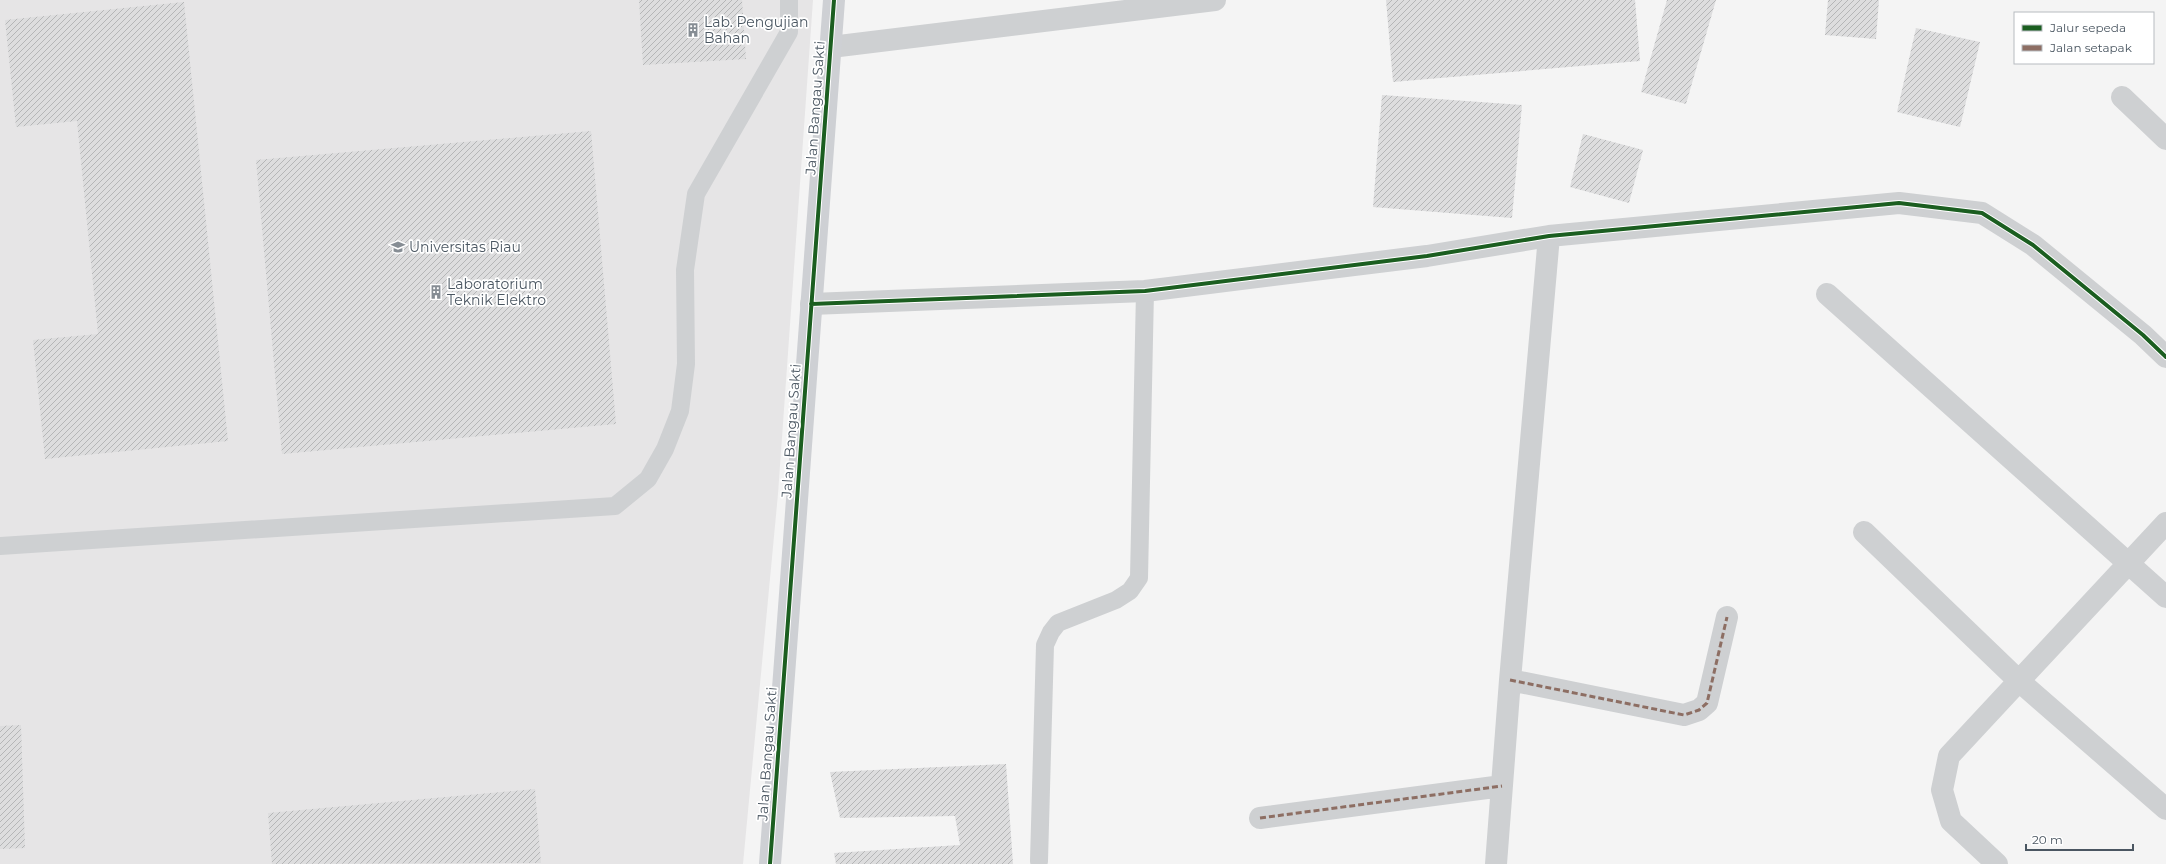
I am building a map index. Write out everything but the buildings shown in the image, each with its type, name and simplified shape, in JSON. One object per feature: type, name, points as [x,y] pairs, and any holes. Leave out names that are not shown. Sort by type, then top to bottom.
[{"type":"street","name":"Jalan Bangau Sakti","points":[[770,864],[834,0]]},
{"type":"street","points":[[831,47],[1215,0]]},
{"type":"street","points":[[2122,97],[2166,138]]},
{"type":"street","points":[[811,304],[1145,291],[1427,256],[1549,236],[1899,203],[1982,213],[2033,245],[2143,335],[2166,357]]},
{"type":"street","points":[[1496,864],[1510,680],[1549,236]]},
{"type":"street","points":[[1827,294],[2166,597]]},
{"type":"street","points":[[1997,864],[1951,821],[1942,790],[1949,756],[2166,523]]},
{"type":"street","points":[[1864,532],[2019,681],[2166,809]]},
{"type":"street","points":[[1510,680],[1684,715],[1693,713],[1707,703],[1727,617]]},
{"type":"street","points":[[1260,818],[1502,786]]},
{"type":"lane","points":[[0,546],[615,506],[648,479],[665,449],[680,411],[686,364],[685,270],[696,194],[737,126],[789,32],[789,0]]},
{"type":"lane","points":[[1039,861],[1045,645],[1051,632],[1058,623],[1116,600],[1130,591],[1139,578],[1145,291]]},
{"type":"shaded area","name":"Universitas Riau","points":[[0,0],[813,0],[778,494],[743,864],[0,864]]},
{"type":"marked path","points":[[1510,680],[1684,715],[1699,710],[1707,703],[1727,617]]},
{"type":"marked path","points":[[1260,818],[1502,786]]},
{"type":"cycle path","points":[[770,864],[834,0]]},
{"type":"cycle path","points":[[811,304],[1145,291],[1427,256],[1549,236],[1899,203],[1982,213],[2033,245],[2143,335],[2166,357]]},
{"type":"place","name":"Lab. Pengujian Bahan","points":[[693,30]]},
{"type":"place","name":"Universitas Riau","points":[[398,247]]},
{"type":"place","name":"Laboratorium Teknik Elektro","points":[[436,292]]}]
